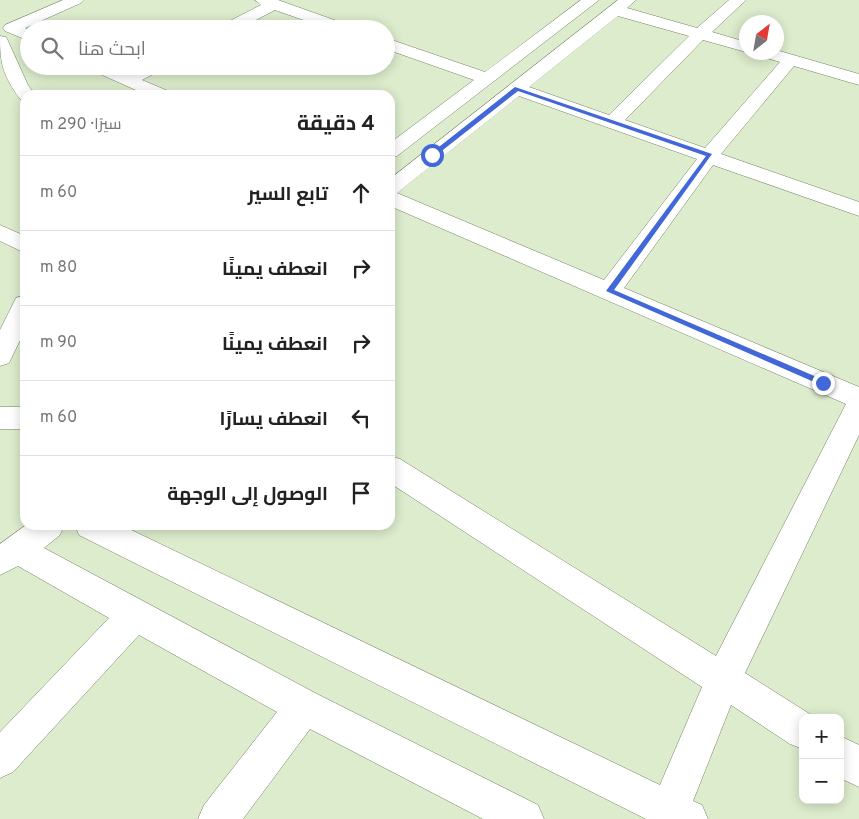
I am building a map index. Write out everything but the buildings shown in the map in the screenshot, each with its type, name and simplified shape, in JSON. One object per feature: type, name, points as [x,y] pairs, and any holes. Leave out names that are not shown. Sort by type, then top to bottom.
[{"type":"street","points":[[34,20],[76,0]]},
{"type":"street","points":[[613,122],[701,34],[738,0]]},
{"type":"street","points":[[395,148],[588,1]]},
{"type":"street","points":[[240,20],[269,2],[320,20]]},
{"type":"street","points":[[395,185],[622,5],[701,34],[739,45]]},
{"type":"street","points":[[4,34],[20,26]]},
{"type":"street","points":[[4,34],[20,35]]},
{"type":"street","points":[[4,34],[24,90]]},
{"type":"street","points":[[395,46],[487,78]]},
{"type":"street","points":[[784,58],[859,80]]},
{"type":"street","points":[[609,291],[710,155],[790,60]]},
{"type":"street","points":[[117,75],[151,90]]},
{"type":"street","points":[[128,80],[138,75]]},
{"type":"street","points":[[517,89],[710,155],[859,209]]},
{"type":"street","points":[[395,200],[859,398]]},
{"type":"street","points":[[0,232],[20,243]]},
{"type":"street","points":[[0,356],[20,314]]},
{"type":"street","points":[[100,530],[675,816],[723,680],[859,406]]},
{"type":"street","points":[[0,418],[20,418]]},
{"type":"street","points":[[395,471],[799,728]]},
{"type":"street","points":[[42,530],[9,555],[136,614],[304,707],[524,819]]},
{"type":"street","points":[[0,759],[136,614]]},
{"type":"street","points":[[218,819],[304,707]]},
{"type":"street","points":[[844,757],[859,768]]},
{"type":"route","points":[[432,155],[517,89],[710,155],[609,291],[823,383]]}]
